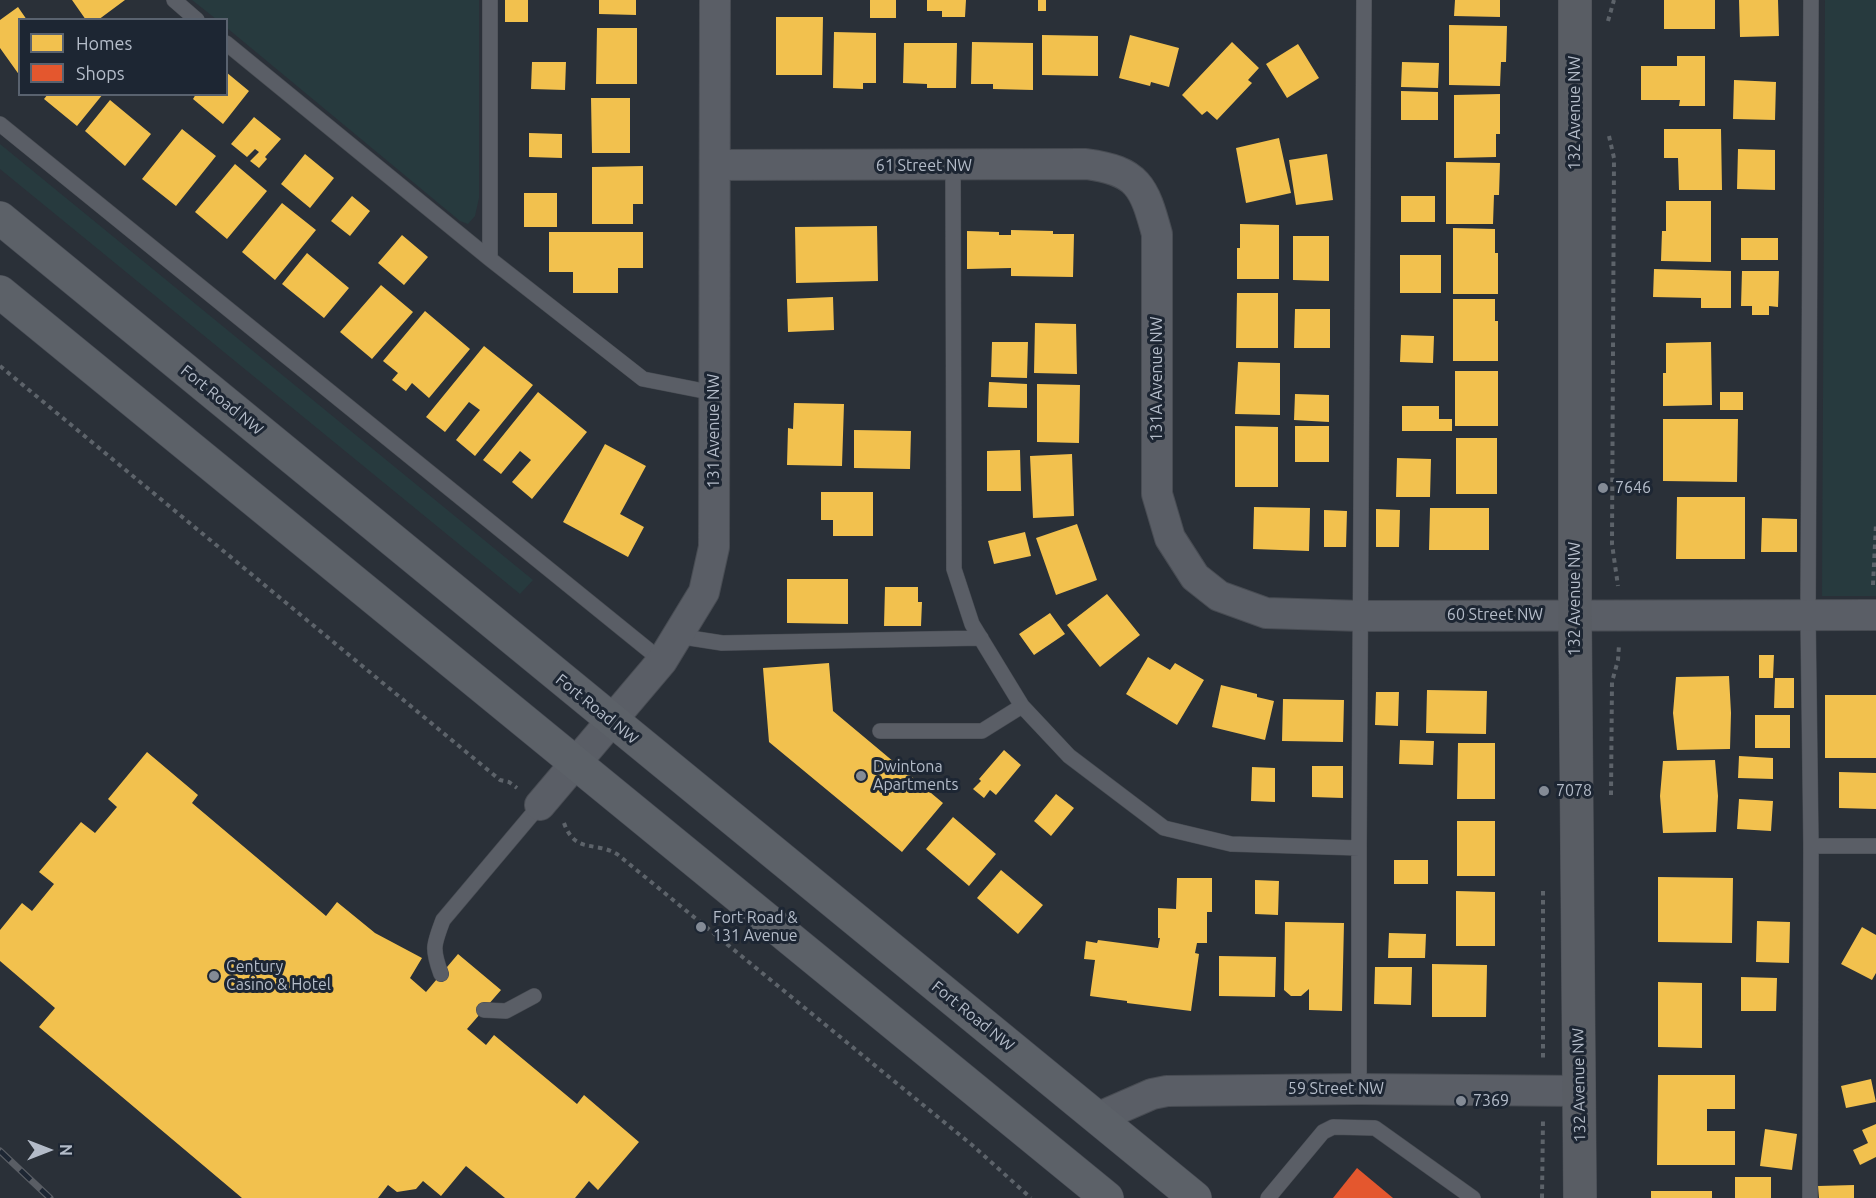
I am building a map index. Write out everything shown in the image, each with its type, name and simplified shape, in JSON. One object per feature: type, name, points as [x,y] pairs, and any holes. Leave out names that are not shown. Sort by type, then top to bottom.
[{"type":"main road","name":"Fort Road NW","points":[[0,218],[1195,1198]]},
{"type":"main road","points":[[0,292],[1107,1198]]},
{"type":"street","name":"131 Avenue NW","points":[[552,814],[576,763],[670,649],[704,592],[714,547],[715,0]]},
{"type":"street","name":"132 Avenue NW","points":[[1575,0],[1576,955],[1580,1198]]},
{"type":"street","name":"61 Street NW","points":[[715,165],[1086,164],[1110,167],[1132,178]]},
{"type":"street","name":"131A Avenue NW","points":[[1132,178],[1148,201],[1157,234],[1157,494],[1170,538],[1195,577]]},
{"type":"street","name":"60 Street NW","points":[[1195,577],[1219,596],[1266,613],[1361,616],[1876,615]]},
{"type":"street","name":"59 Street NW","points":[[1097,1118],[1167,1091],[1359,1089],[1580,1092]]},
{"type":"lane","points":[[174,0],[195,18]]},
{"type":"lane","points":[[490,0],[490,259]]},
{"type":"lane","points":[[1359,1089],[1364,0]]},
{"type":"lane","points":[[1810,1198],[1811,846],[1808,616],[1811,0]]},
{"type":"lane","points":[[228,46],[490,259],[643,379],[714,393]]},
{"type":"lane","points":[[0,124],[670,649],[722,643],[981,638]]},
{"type":"lane","points":[[953,166],[954,569],[972,624],[1022,706],[1070,756],[1164,828],[1231,844],[1359,848]]},
{"type":"lane","points":[[880,731],[982,730],[1022,706]]},
{"type":"lane","points":[[441,974],[434,954],[442,920],[552,814]]},
{"type":"lane","points":[[1811,846],[1876,846]]},
{"type":"lane","points":[[483,1010],[506,1011],[534,996]]},
{"type":"lane","points":[[1268,1198],[1323,1132],[1333,1127],[1375,1128],[1473,1198]]},
{"type":"path","points":[[0,366],[500,780],[509,782]]},
{"type":"path","points":[[1842,615],[1873,586],[1876,523]]},
{"type":"path","points":[[552,814],[577,842],[585,846],[605,848],[618,854],[972,1145],[1031,1198]]},
{"type":"green space","points":[[192,0],[479,0],[479,198],[475,216],[468,224],[460,221],[228,29],[228,18],[215,18]]},
{"type":"green space","points":[[1825,0],[1876,0],[1876,596],[1822,596]]},
{"type":"green space","points":[[0,144],[533,580],[520,594],[0,169]]},
{"type":"building: Homes","points":[[72,0],[125,0],[101,18],[85,18]]},
{"type":"building: Homes","points":[[505,0],[528,0],[528,22],[505,22]]},
{"type":"building: Homes","points":[[599,0],[636,0],[636,15],[599,14]]},
{"type":"building: Homes","points":[[870,0],[896,0],[896,18],[870,18]]},
{"type":"building: Homes","points":[[927,0],[966,0],[965,17],[942,17],[942,11],[927,11]]},
{"type":"building: Homes","points":[[1038,0],[1046,0],[1046,11],[1038,11]]},
{"type":"building: Homes","points":[[1455,0],[1500,0],[1500,17],[1454,16]]},
{"type":"building: Homes","points":[[1664,0],[1715,0],[1715,29],[1664,29]]},
{"type":"building: Homes","points":[[1739,0],[1778,0],[1779,36],[1740,37]]},
{"type":"building: Homes","points":[[18,7],[26,18],[18,18],[18,73],[0,48],[0,20]]},
{"type":"building: Homes","points":[[776,17],[823,17],[822,75],[776,75]]},
{"type":"building: Homes","points":[[1449,25],[1507,26],[1506,62],[1501,62],[1500,86],[1449,85]]},
{"type":"building: Homes","points":[[597,28],[637,28],[637,84],[596,84]]},
{"type":"building: Homes","points":[[834,32],[876,33],[876,83],[863,83],[863,89],[833,88]]},
{"type":"building: Homes","points":[[1042,35],[1098,36],[1098,76],[1042,75]]},
{"type":"building: Homes","points":[[1130,35],[1179,48],[1169,87],[1151,82],[1150,86],[1119,78]]},
{"type":"building: Homes","points":[[972,42],[1033,43],[1033,90],[993,89],[993,84],[971,84]]},
{"type":"building: Homes","points":[[1232,42],[1259,68],[1248,80],[1252,83],[1217,120],[1207,111],[1202,115],[1182,95]]},
{"type":"building: Homes","points":[[904,43],[957,43],[956,88],[927,88],[927,84],[903,83]]},
{"type":"building: Homes","points":[[1298,44],[1319,78],[1287,98],[1266,64]]},
{"type":"building: Homes","points":[[1677,56],[1705,56],[1705,106],[1679,106],[1680,100],[1641,100],[1641,66],[1677,66]]},
{"type":"building: Homes","points":[[532,62],[566,62],[565,90],[531,89]]},
{"type":"building: Homes","points":[[1402,62],[1439,63],[1438,88],[1401,87]]},
{"type":"building: Homes","points":[[228,74],[249,91],[223,124],[193,99],[195,96],[228,96]]},
{"type":"building: Homes","points":[[1734,80],[1776,82],[1775,120],[1733,119]]},
{"type":"building: Homes","points":[[1401,91],[1438,92],[1438,120],[1401,120]]},
{"type":"building: Homes","points":[[1500,94],[1500,134],[1496,134],[1496,157],[1454,158],[1454,95]]},
{"type":"building: Homes","points":[[46,96],[101,96],[77,126],[44,99]]},
{"type":"building: Homes","points":[[591,98],[630,98],[630,153],[592,153]]},
{"type":"building: Homes","points":[[110,100],[151,134],[125,166],[85,131]]},
{"type":"building: Homes","points":[[254,117],[281,139],[265,157],[267,159],[259,168],[250,161],[259,152],[255,149],[247,157],[231,144]]},
{"type":"building: Homes","points":[[182,129],[216,156],[176,206],[142,179]]},
{"type":"building: Homes","points":[[1664,129],[1721,129],[1722,190],[1679,190],[1678,158],[1664,158]]},
{"type":"building: Homes","points":[[529,133],[562,134],[562,158],[529,157]]},
{"type":"building: Homes","points":[[1279,138],[1291,193],[1246,203],[1236,148]]},
{"type":"building: Homes","points":[[1738,149],[1775,150],[1775,190],[1737,189]]},
{"type":"building: Homes","points":[[305,154],[334,178],[310,208],[281,184]]},
{"type":"building: Homes","points":[[1327,154],[1333,200],[1296,205],[1289,160]]},
{"type":"building: Homes","points":[[1446,162],[1500,163],[1499,195],[1494,195],[1493,224],[1446,224]]},
{"type":"building: Homes","points":[[235,164],[267,191],[227,239],[195,212]]},
{"type":"building: Homes","points":[[643,166],[643,204],[633,204],[633,224],[592,224],[592,167]]},
{"type":"building: Homes","points":[[524,193],[557,193],[557,227],[524,227]]},
{"type":"building: Homes","points":[[352,196],[370,211],[350,236],[331,221]]},
{"type":"building: Homes","points":[[1401,196],[1435,196],[1435,222],[1401,222]]},
{"type":"building: Homes","points":[[1666,201],[1711,201],[1711,262],[1661,261],[1662,231],[1666,231]]},
{"type":"building: Homes","points":[[282,203],[316,230],[275,280],[242,252]]},
{"type":"building: Homes","points":[[1240,224],[1279,225],[1279,279],[1237,279]]},
{"type":"building: Homes","points":[[877,226],[878,281],[796,283],[795,227]]},
{"type":"building: Homes","points":[[1453,228],[1495,229],[1495,253],[1498,253],[1498,294],[1453,294]]},
{"type":"building: Homes","points":[[1011,230],[1074,234],[1073,277],[1011,276],[1011,268],[967,269],[967,231],[999,232],[999,235],[1011,235]]},
{"type":"building: Homes","points":[[549,232],[643,232],[643,268],[618,268],[618,293],[573,293],[573,272],[549,272]]},
{"type":"building: Homes","points":[[402,235],[428,257],[404,285],[378,263]]},
{"type":"building: Homes","points":[[1293,236],[1329,236],[1329,281],[1293,280]]},
{"type":"building: Homes","points":[[1741,238],[1778,238],[1778,260],[1741,260]]},
{"type":"building: Homes","points":[[307,253],[349,288],[324,318],[282,284]]},
{"type":"building: Homes","points":[[1400,255],[1441,255],[1441,293],[1400,293]]},
{"type":"building: Homes","points":[[1654,269],[1731,271],[1731,308],[1701,308],[1701,298],[1653,297]]},
{"type":"building: Homes","points":[[1742,271],[1779,271],[1778,307],[1769,306],[1769,315],[1752,315],[1752,306],[1741,306]]},
{"type":"building: Homes","points":[[381,285],[413,312],[372,359],[340,332]]},
{"type":"building: Homes","points":[[1237,293],[1278,293],[1278,348],[1236,348]]},
{"type":"building: Homes","points":[[833,297],[834,330],[788,332],[787,299]]},
{"type":"building: Homes","points":[[1453,299],[1495,299],[1495,321],[1498,321],[1498,361],[1453,361]]},
{"type":"building: Homes","points":[[1295,309],[1330,309],[1330,348],[1294,348]]},
{"type":"building: Homes","points":[[425,311],[470,349],[429,398],[412,383],[406,391],[392,380],[398,373],[383,361]]},
{"type":"building: Homes","points":[[1035,323],[1076,324],[1077,374],[1034,373]]},
{"type":"building: Homes","points":[[1401,335],[1434,336],[1433,363],[1400,362]]},
{"type":"building: Homes","points":[[992,342],[1028,342],[1027,378],[991,377]]},
{"type":"building: Homes","points":[[1711,342],[1712,405],[1663,406],[1666,343]]},
{"type":"building: Homes","points":[[484,346],[533,385],[475,456],[456,440],[480,410],[469,402],[445,432],[426,417]]},
{"type":"building: Homes","points":[[1238,362],[1280,363],[1280,415],[1235,414]]},
{"type":"building: Homes","points":[[1455,371],[1498,371],[1498,426],[1455,426]]},
{"type":"building: Homes","points":[[989,382],[1027,384],[1027,408],[988,407]]},
{"type":"building: Homes","points":[[1037,384],[1080,385],[1079,443],[1037,442]]},
{"type":"building: Homes","points":[[538,392],[587,432],[532,499],[512,482],[531,460],[520,451],[501,474],[483,460]]},
{"type":"building: Homes","points":[[1720,392],[1743,392],[1743,410],[1720,410]]},
{"type":"building: Homes","points":[[1295,394],[1329,395],[1329,422],[1294,420]]},
{"type":"building: Homes","points":[[794,403],[844,404],[842,466],[787,465],[788,428],[793,429]]},
{"type":"building: Homes","points":[[1402,406],[1439,406],[1439,419],[1452,419],[1452,431],[1402,431]]},
{"type":"building: Homes","points":[[1663,419],[1738,419],[1737,482],[1663,481]]},
{"type":"building: Homes","points":[[1235,426],[1278,427],[1278,487],[1235,487]]},
{"type":"building: Homes","points":[[1295,426],[1329,426],[1329,462],[1295,462]]},
{"type":"building: Homes","points":[[854,430],[911,431],[910,469],[854,468]]},
{"type":"building: Homes","points":[[1456,438],[1497,438],[1497,494],[1456,494]]},
{"type":"building: Homes","points":[[605,444],[646,466],[620,514],[644,527],[628,557],[563,522]]},
{"type":"building: Homes","points":[[1020,450],[1021,491],[987,491],[987,451]]},
{"type":"building: Homes","points":[[1072,454],[1074,516],[1033,518],[1030,456]]},
{"type":"building: Homes","points":[[1397,458],[1431,459],[1430,497],[1396,497]]},
{"type":"building: Homes","points":[[821,492],[873,492],[873,536],[833,536],[833,520],[821,520]]},
{"type":"building: Homes","points":[[1677,497],[1745,497],[1745,559],[1676,559]]},
{"type":"building: Homes","points":[[1254,507],[1310,508],[1309,551],[1253,549]]},
{"type":"building: Homes","points":[[1430,508],[1489,508],[1489,550],[1429,550]]},
{"type":"building: Homes","points":[[1376,509],[1400,510],[1399,547],[1376,547]]},
{"type":"building: Homes","points":[[1324,510],[1347,511],[1346,547],[1324,547]]},
{"type":"building: Homes","points":[[1762,518],[1797,519],[1797,552],[1761,552]]},
{"type":"building: Homes","points":[[1077,524],[1097,580],[1056,595],[1036,538]]},
{"type":"building: Homes","points":[[1025,532],[1031,556],[994,564],[988,541]]},
{"type":"building: Homes","points":[[787,579],[848,579],[848,624],[787,623]]},
{"type":"building: Homes","points":[[885,587],[918,587],[918,602],[922,602],[921,626],[884,626]]},
{"type":"building: Homes","points":[[1107,594],[1140,635],[1100,667],[1067,625]]},
{"type":"building: Homes","points":[[1050,613],[1065,634],[1034,655],[1019,634]]},
{"type":"building: Homes","points":[[1759,655],[1774,655],[1773,678],[1759,678]]},
{"type":"building: Homes","points":[[1148,657],[1170,670],[1175,663],[1204,680],[1177,725],[1126,694]]},
{"type":"building: Homes","name":"Dwintona Apartments","points":[[829,663],[833,711],[943,803],[902,852],[769,742],[763,668]]},
{"type":"building: Homes","points":[[1729,676],[1730,749],[1677,750],[1673,713],[1676,677]]},
{"type":"building: Homes","points":[[1775,678],[1794,678],[1794,708],[1774,708]]},
{"type":"building: Homes","points":[[1221,685],[1274,701],[1265,740],[1212,727]]},
{"type":"building: Homes","points":[[1427,690],[1487,691],[1486,734],[1426,733]]},
{"type":"building: Homes","points":[[1376,692],[1399,692],[1398,726],[1375,725]]},
{"type":"building: Homes","points":[[1825,695],[1876,695],[1876,758],[1825,758]]},
{"type":"building: Homes","points":[[1283,699],[1344,700],[1343,742],[1282,741]]},
{"type":"building: Homes","points":[[1755,715],[1790,715],[1790,748],[1755,748]]},
{"type":"building: Homes","points":[[1400,740],[1434,741],[1433,765],[1399,764]]},
{"type":"building: Homes","points":[[1458,743],[1495,743],[1495,799],[1457,799]]},
{"type":"building: Homes","points":[[1004,750],[1021,765],[996,795],[990,790],[984,798],[973,789]]},
{"type":"building: Homes","name":"Century Casino & Hotel","points":[[147,752],[198,795],[192,803],[326,916],[337,902],[375,933],[422,958],[410,978],[426,992],[458,954],[501,990],[467,1029],[486,1045],[494,1035],[577,1104],[584,1095],[639,1142],[598,1190],[589,1181],[575,1198],[505,1198],[466,1166],[441,1196],[423,1181],[416,1189],[397,1192],[388,1185],[378,1198],[242,1198],[39,1027],[55,1008],[0,961],[0,930],[22,903],[32,911],[54,884],[39,872],[81,822],[95,833],[117,807],[108,799]]},
{"type":"building: Homes","points":[[1739,756],[1773,758],[1773,779],[1738,778]]},
{"type":"building: Homes","points":[[1715,760],[1718,796],[1716,832],[1663,833],[1660,796],[1663,761]]},
{"type":"building: Homes","points":[[1312,766],[1343,766],[1343,798],[1312,797]]},
{"type":"building: Homes","points":[[1252,767],[1275,768],[1275,802],[1251,801]]},
{"type":"building: Homes","points":[[1839,772],[1876,773],[1876,809],[1839,808]]},
{"type":"building: Homes","points":[[1056,794],[1074,808],[1051,836],[1034,821]]},
{"type":"building: Homes","points":[[1739,799],[1773,801],[1771,831],[1737,829]]},
{"type":"building: Homes","points":[[953,817],[996,854],[969,886],[926,849]]},
{"type":"building: Homes","points":[[1457,821],[1495,821],[1495,876],[1457,876]]},
{"type":"building: Homes","points":[[1394,860],[1428,860],[1428,884],[1394,884]]},
{"type":"building: Homes","points":[[1001,870],[1043,905],[1018,934],[977,898]]},
{"type":"building: Homes","points":[[1658,877],[1733,878],[1732,943],[1658,942]]},
{"type":"building: Homes","points":[[1177,878],[1212,878],[1212,912],[1207,912],[1207,943],[1197,943],[1195,953],[1199,954],[1191,1011],[1090,996],[1095,960],[1084,959],[1086,941],[1097,943],[1098,940],[1158,948],[1160,938],[1158,938],[1158,908],[1176,909]]},
{"type":"building: Homes","points":[[1255,880],[1279,881],[1278,915],[1255,914]]},
{"type":"building: Homes","points":[[1456,891],[1495,892],[1495,946],[1456,946]]},
{"type":"building: Homes","points":[[1757,921],[1790,922],[1789,963],[1756,962]]},
{"type":"building: Homes","points":[[1285,922],[1344,923],[1342,1011],[1309,1010],[1309,989],[1301,996],[1291,996],[1284,990]]},
{"type":"building: Homes","points":[[1862,927],[1876,935],[1876,973],[1872,980],[1841,964]]},
{"type":"building: Homes","points":[[1389,933],[1426,934],[1425,958],[1388,958]]},
{"type":"building: Homes","points":[[1219,956],[1276,957],[1275,997],[1219,996]]},
{"type":"building: Homes","points":[[1432,964],[1487,965],[1486,1017],[1432,1017]]},
{"type":"building: Homes","points":[[1375,967],[1412,967],[1411,1005],[1374,1004]]},
{"type":"building: Homes","points":[[1741,977],[1777,978],[1776,1011],[1741,1011]]},
{"type":"building: Homes","points":[[1658,982],[1702,983],[1702,1048],[1658,1047]]},
{"type":"building: Homes","points":[[1658,1075],[1735,1075],[1735,1109],[1707,1109],[1707,1131],[1735,1131],[1735,1165],[1657,1165]]},
{"type":"building: Homes","points":[[1871,1079],[1876,1102],[1846,1108],[1841,1086]]},
{"type":"building: Homes","points":[[1876,1124],[1876,1157],[1860,1165],[1853,1150],[1868,1143],[1862,1130]]},
{"type":"building: Homes","points":[[1765,1129],[1797,1134],[1792,1170],[1760,1166]]},
{"type":"building: Homes","points":[[1735,1177],[1771,1177],[1771,1198],[1735,1198]]},
{"type":"building: Homes","points":[[1854,1185],[1854,1198],[1819,1198],[1818,1186]]},
{"type":"building: Homes","points":[[1651,1191],[1712,1191],[1712,1198],[1651,1198]]},
{"type":"building: Shops","points":[[1357,1168],[1393,1198],[1333,1198]]},
{"type":"railway","points":[[0,1151],[50,1198]]},
{"type":"place","name":"7646","points":[[1603,488]]},
{"type":"place","name":"Dwintona Apartments","points":[[861,776]]},
{"type":"place","name":"7078","points":[[1544,791]]},
{"type":"place","name":"Fort Road & 131 Avenue","points":[[701,927]]},
{"type":"place","name":"Century Casino & Hotel","points":[[214,976]]},
{"type":"place","name":"7369","points":[[1461,1101]]}]
